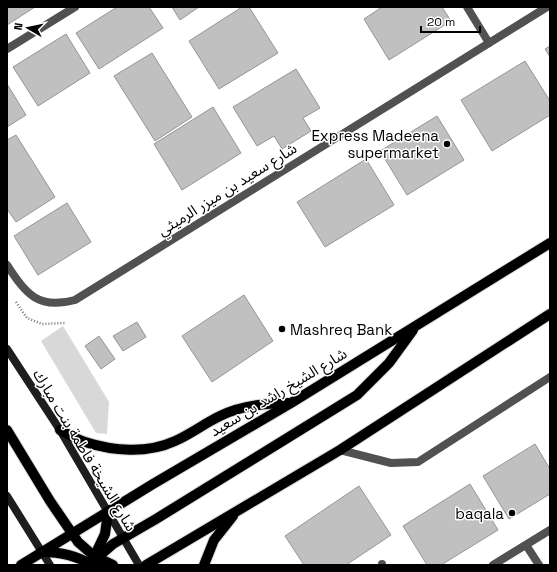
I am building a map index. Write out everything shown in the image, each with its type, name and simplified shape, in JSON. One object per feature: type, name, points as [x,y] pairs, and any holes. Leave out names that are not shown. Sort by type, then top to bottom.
[{"type":"main road","name":"شارع الشيخ راشد بن سعيد","points":[[21,565],[291,403],[550,243]]},
{"type":"main road","points":[[146,565],[238,509],[340,450],[550,314]]},
{"type":"main road","points":[[92,562],[113,544],[357,395],[389,363],[415,327]]},
{"type":"main road","name":"شارع الشيخة فاطمة بنت مبارك","points":[[7,349],[60,430],[139,565]]},
{"type":"main road","points":[[60,430],[83,441],[105,448],[128,450],[144,449],[174,442],[221,415],[238,409],[256,405],[291,403]]},
{"type":"main road","points":[[7,430],[72,534],[85,550],[92,562]]},
{"type":"main road","points":[[7,496],[50,565]]},
{"type":"main road","points":[[204,565],[214,540],[238,509]]},
{"type":"main road","points":[[92,562],[101,546],[105,534],[108,512]]},
{"type":"main road","points":[[42,552],[66,554],[92,562],[113,565]]},
{"type":"street","points":[[7,49],[75,7]]},
{"type":"street","points":[[467,7],[489,44]]},
{"type":"street","name":"شارع سعيد بن ميزر الرميثي","points":[[7,265],[20,285],[30,295],[41,301],[65,303],[75,300],[548,7]]},
{"type":"street","points":[[340,450],[391,463],[418,462],[550,377]]},
{"type":"street","points":[[493,565],[550,530]]},
{"type":"street","points":[[526,545],[539,565]]},
{"type":"shaded area","points":[[63,326],[109,402],[107,434],[96,433],[41,341]]},
{"type":"building","points":[[7,7],[35,7],[7,25]]},
{"type":"building","points":[[117,7],[149,7],[163,28],[99,69],[76,33]]},
{"type":"building","points":[[172,7],[199,7],[180,20]]},
{"type":"building","points":[[242,7],[249,7],[278,53],[219,89],[189,41]]},
{"type":"building","points":[[382,7],[442,7],[451,21],[389,60],[364,19]]},
{"type":"building","points":[[66,34],[90,73],[38,106],[13,67]]},
{"type":"building","points":[[550,46],[550,57],[545,49]]},
{"type":"building","points":[[152,53],[192,117],[155,141],[114,76]]},
{"type":"building","points":[[525,61],[550,101],[550,115],[492,151],[461,100]]},
{"type":"building","points":[[296,69],[320,108],[303,118],[311,131],[282,149],[274,136],[257,146],[233,107]]},
{"type":"building","points":[[7,84],[26,115],[7,127]]},
{"type":"building","points":[[213,107],[241,153],[182,190],[154,144]]},
{"type":"building","points":[[437,116],[464,160],[407,195],[380,151]]},
{"type":"building","points":[[16,135],[55,197],[16,222],[7,209],[7,140]]},
{"type":"building","points":[[366,159],[394,205],[325,247],[297,202]]},
{"type":"building","points":[[67,203],[91,242],[38,275],[14,236]]},
{"type":"building","points":[[244,295],[273,341],[212,382],[182,336]]},
{"type":"building","points":[[137,322],[146,337],[123,351],[113,336]]},
{"type":"building","points":[[99,336],[115,359],[101,369],[85,346]]},
{"type":"building","points":[[535,444],[550,469],[550,494],[509,519],[483,476]]},
{"type":"building","points":[[470,484],[498,530],[441,565],[427,565],[403,526]]},
{"type":"building","points":[[359,486],[391,535],[346,565],[304,565],[285,536]]},
{"type":"place","name":"Express Madeena supermarket","points":[[447,144]]},
{"type":"place","name":"Mashreq Bank","points":[[282,329]]},
{"type":"place","name":"baqala","points":[[512,513]]}]
